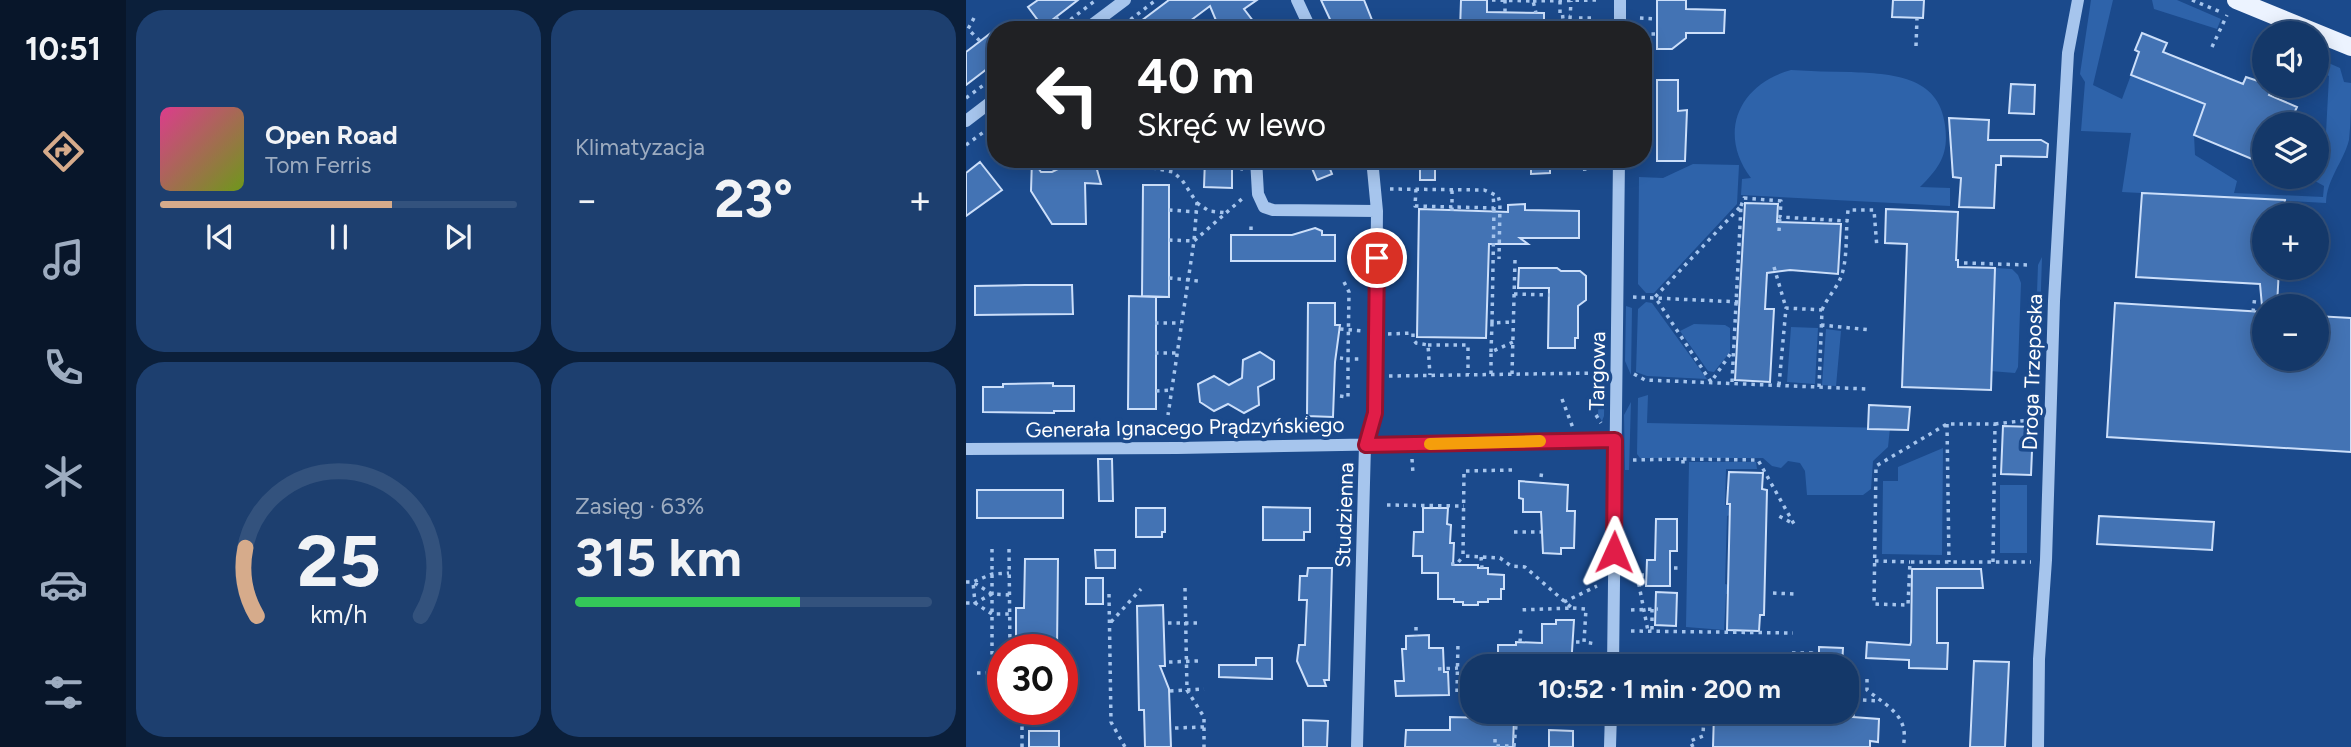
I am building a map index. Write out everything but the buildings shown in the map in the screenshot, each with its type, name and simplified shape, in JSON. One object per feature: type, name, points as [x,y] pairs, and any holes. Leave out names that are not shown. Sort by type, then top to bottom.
[{"type":"main road","points":[[2231,7],[2351,47]]},
{"type":"street","points":[[1097,21],[1125,0]]},
{"type":"street","points":[[1297,0],[1307,21]]},
{"type":"street","points":[[1620,0],[1620,21]]},
{"type":"street","name":"Droga Trzeposka","points":[[2038,747],[2039,659],[2046,560],[2056,262],[2068,53],[2078,0]]},
{"type":"street","points":[[966,121],[987,105]]},
{"type":"street","points":[[1257,168],[1260,200],[1264,207],[1377,211]]},
{"type":"street","name":"Studzienna","points":[[1357,747],[1366,445],[1375,413],[1376,360],[1382,333],[1374,168]]},
{"type":"street","name":"Targowa","points":[[1613,654],[1619,168]]},
{"type":"street","name":"Generała Ignacego Prądzyńskiego","points":[[966,449],[1615,440]]},
{"type":"street","points":[[1610,747],[1611,724]]},
{"type":"path","points":[[1069,21],[1096,0]]},
{"type":"path","points":[[1129,21],[1156,0]]},
{"type":"path","points":[[1493,0],[1598,0]]},
{"type":"path","points":[[1505,0],[1505,12]]},
{"type":"path","points":[[1533,1],[1536,13]]},
{"type":"path","points":[[1560,1],[1560,16],[1570,17],[1572,1]]},
{"type":"path","points":[[2212,47],[2231,7]]},
{"type":"path","points":[[1056,17],[1059,21]]},
{"type":"path","points":[[974,18],[967,30],[980,41]]},
{"type":"path","points":[[1579,18],[1594,18]]},
{"type":"path","points":[[1640,18],[1657,19]]},
{"type":"path","points":[[1916,46],[1917,18]]},
{"type":"path","points":[[1652,34],[1657,34]]},
{"type":"path","points":[[966,98],[987,83]]},
{"type":"path","points":[[966,145],[987,130]]},
{"type":"path","points":[[1154,168],[1173,172],[1182,180],[1197,203],[1209,211],[1227,213]]},
{"type":"path","points":[[1585,168],[1585,175]]},
{"type":"path","points":[[1169,240],[1194,241],[1258,186]]},
{"type":"path","points":[[1389,189],[1484,190],[1498,196],[1499,259]]},
{"type":"path","points":[[1416,189],[1415,206],[1494,208]]},
{"type":"path","points":[[1452,190],[1452,209]]},
{"type":"path","points":[[1491,374],[1493,193]]},
{"type":"path","points":[[1732,382],[1741,206],[1744,198],[1781,201],[1779,231]]},
{"type":"path","points":[[1168,415],[1194,241],[1197,203]]},
{"type":"path","points":[[1655,297],[1741,206]]},
{"type":"path","points":[[1169,210],[1197,212]]},
{"type":"path","points":[[1819,387],[1822,310],[1829,293],[1842,274],[1848,210],[1874,210],[1877,248]]},
{"type":"path","points":[[1780,217],[1847,222]]},
{"type":"path","points":[[1251,223],[1251,230]]},
{"type":"path","points":[[1512,374],[1516,260]]},
{"type":"path","points":[[1964,263],[2030,265]]},
{"type":"path","points":[[1774,267],[1786,308],[1779,385]]},
{"type":"path","points":[[1169,278],[1198,281]]},
{"type":"path","points":[[1340,396],[1348,397],[1349,292],[1344,282]]},
{"type":"path","points":[[1514,294],[1550,295]]},
{"type":"path","points":[[1627,297],[1738,302]]},
{"type":"path","points":[[1655,297],[1712,382]]},
{"type":"path","points":[[1786,308],[1822,310]]},
{"type":"path","points":[[1155,323],[1181,323]]},
{"type":"path","points":[[1492,323],[1513,323]]},
{"type":"path","points":[[1821,326],[1871,330]]},
{"type":"path","points":[[1340,329],[1413,333],[1416,343],[1468,345],[1468,374]]},
{"type":"path","points":[[1491,352],[1513,342]]},
{"type":"path","points":[[1428,345],[1430,375]]},
{"type":"path","points":[[1712,382],[1733,350]]},
{"type":"path","points":[[1155,353],[1177,353]]},
{"type":"path","points":[[1340,358],[1376,360]]},
{"type":"path","points":[[1387,376],[1597,373]]},
{"type":"path","points":[[1634,374],[1645,380],[1867,389]]},
{"type":"path","points":[[1156,391],[1171,390]]},
{"type":"path","points":[[1562,399],[1573,430]]},
{"type":"path","points":[[1910,562],[1908,605],[1874,604],[1876,466],[1947,424],[1995,424],[2040,419]]},
{"type":"path","points":[[1947,424],[1949,562]]},
{"type":"path","points":[[1875,561],[1993,562],[1995,424]]},
{"type":"path","points":[[1633,460],[1758,460],[1794,524],[1775,514]]},
{"type":"path","points":[[1683,466],[1684,460]]},
{"type":"path","points":[[1451,564],[1457,564],[1463,556],[1464,471],[1512,470]]},
{"type":"path","points":[[1541,477],[1542,470]]},
{"type":"path","points":[[1387,505],[1464,506]]},
{"type":"path","points":[[1514,532],[1541,531]]},
{"type":"path","points":[[1009,548],[1010,634]]},
{"type":"path","points":[[992,549],[992,634]]},
{"type":"path","points":[[1463,556],[1500,558],[1511,566],[1525,567],[1572,608]]},
{"type":"path","points":[[1481,557],[1482,568]]},
{"type":"path","points":[[1674,568],[1681,568]]},
{"type":"path","points":[[966,582],[992,574],[1009,573]]},
{"type":"path","points":[[1648,575],[1634,575],[1650,631]]},
{"type":"path","points":[[973,582],[992,594],[1010,595]]},
{"type":"path","points":[[973,582],[975,603]]},
{"type":"path","points":[[1564,602],[1597,586]]},
{"type":"path","points":[[1185,588],[1187,690],[1204,717],[1204,747]]},
{"type":"path","points":[[1110,624],[1141,589]]},
{"type":"path","points":[[1773,593],[1794,594]]},
{"type":"path","points":[[966,603],[975,603],[992,594]]},
{"type":"path","points":[[1109,594],[1111,722],[1125,747]]},
{"type":"path","points":[[975,603],[992,614],[1010,614]]},
{"type":"path","points":[[1650,631],[1652,609]]},
{"type":"path","points":[[1518,610],[1586,610],[1584,642]]},
{"type":"path","points":[[1631,610],[1658,610]]},
{"type":"path","points":[[1168,624],[1198,623]]},
{"type":"path","points":[[1416,627],[1416,636]]},
{"type":"path","points":[[1520,642],[1521,627]]},
{"type":"path","points":[[1631,631],[1793,633]]},
{"type":"path","points":[[1457,692],[1458,642]]},
{"type":"path","points":[[1576,642],[1596,644]]},
{"type":"path","points":[[1793,653],[1812,654]]},
{"type":"path","points":[[1169,662],[1198,661]]},
{"type":"path","points":[[1438,669],[1458,668]]},
{"type":"path","points":[[977,673],[987,673]]},
{"type":"path","points":[[1867,679],[1867,690],[1898,715],[1905,725],[1903,747]]},
{"type":"path","points":[[1170,691],[1204,689]]},
{"type":"path","points":[[1859,699],[1880,701]]},
{"type":"path","points":[[1495,738],[1495,746],[1514,746],[1516,724]]},
{"type":"path","points":[[1693,747],[1690,741],[1703,736],[1704,724]]},
{"type":"path","points":[[1022,725],[1022,747]]},
{"type":"path","points":[[1175,728],[1204,727]]},
{"type":"shaded area","points":[[2091,0],[2113,0],[2093,85],[2122,99],[2131,75],[2205,104],[2194,135],[2195,155],[2237,181],[2234,193],[2323,197],[2324,189],[2328,189],[2326,203],[2122,192],[2131,133],[2081,131],[2085,82],[2080,74]]},
{"type":"shaded area","points":[[2152,0],[2177,0],[2221,19],[2217,29],[2154,9]]},
{"type":"shaded area","points":[[2329,63],[2340,68],[2344,82],[2351,83],[2349,140],[2329,186]]},
{"type":"shaded area","points":[[1791,70],[1881,74],[1910,80],[1923,87],[1941,108],[1946,144],[1942,159],[1920,187],[1950,188],[1950,206],[1741,195],[1742,179],[1751,178],[1741,161],[1736,144],[1735,128],[1739,112],[1758,86]]},
{"type":"shaded area","points":[[1693,164],[1739,165],[1737,204],[1654,293],[1646,293],[1638,284],[1639,177],[1663,178]]},
{"type":"shaded area","points":[[2042,257],[2038,381],[2034,375],[2038,265]]},
{"type":"shaded area","points":[[1995,268],[2012,269],[2021,283],[2018,367],[2015,373],[1990,371]]},
{"type":"shaded area","points":[[1646,302],[1652,303],[1707,379],[1647,376],[1636,372],[1638,309]]},
{"type":"shaded area","points":[[1626,306],[1632,308],[1631,375],[1625,361]]},
{"type":"shaded area","points":[[1694,324],[1725,325],[1730,328],[1730,352],[1714,372],[1708,371],[1680,331]]},
{"type":"shaded area","points":[[1791,327],[1818,328],[1815,384],[1787,382]]},
{"type":"shaded area","points":[[1826,329],[1841,331],[1836,386],[1822,385]]},
{"type":"shaded area","points":[[1600,361],[1605,365],[1602,421],[1598,415]]},
{"type":"shaded area","points":[[1648,395],[1647,423],[1890,428],[1888,447],[1873,461],[1871,489],[1863,495],[1807,495],[1805,471],[1800,463],[1788,461],[1781,468],[1772,466],[1763,458],[1640,458],[1637,454],[1638,398]]},
{"type":"shaded area","points":[[1631,402],[1629,470],[1625,470],[1624,415]]},
{"type":"shaded area","points":[[1943,448],[1942,555],[1882,554],[1883,481],[1898,481],[1898,467]]},
{"type":"shaded area","points":[[1689,462],[1756,462],[1757,469],[1726,469],[1725,505],[1730,506],[1730,515],[1727,516],[1725,584],[1729,585],[1729,594],[1726,594],[1724,630],[1686,627]]},
{"type":"shaded area","points":[[2000,485],[2027,485],[2027,553],[2000,553]]},
{"type":"slow traffic","points":[[1430,444],[1540,441]]},
{"type":"route","points":[[1377,258],[1375,413],[1366,445],[1615,440],[1614,552]]}]
